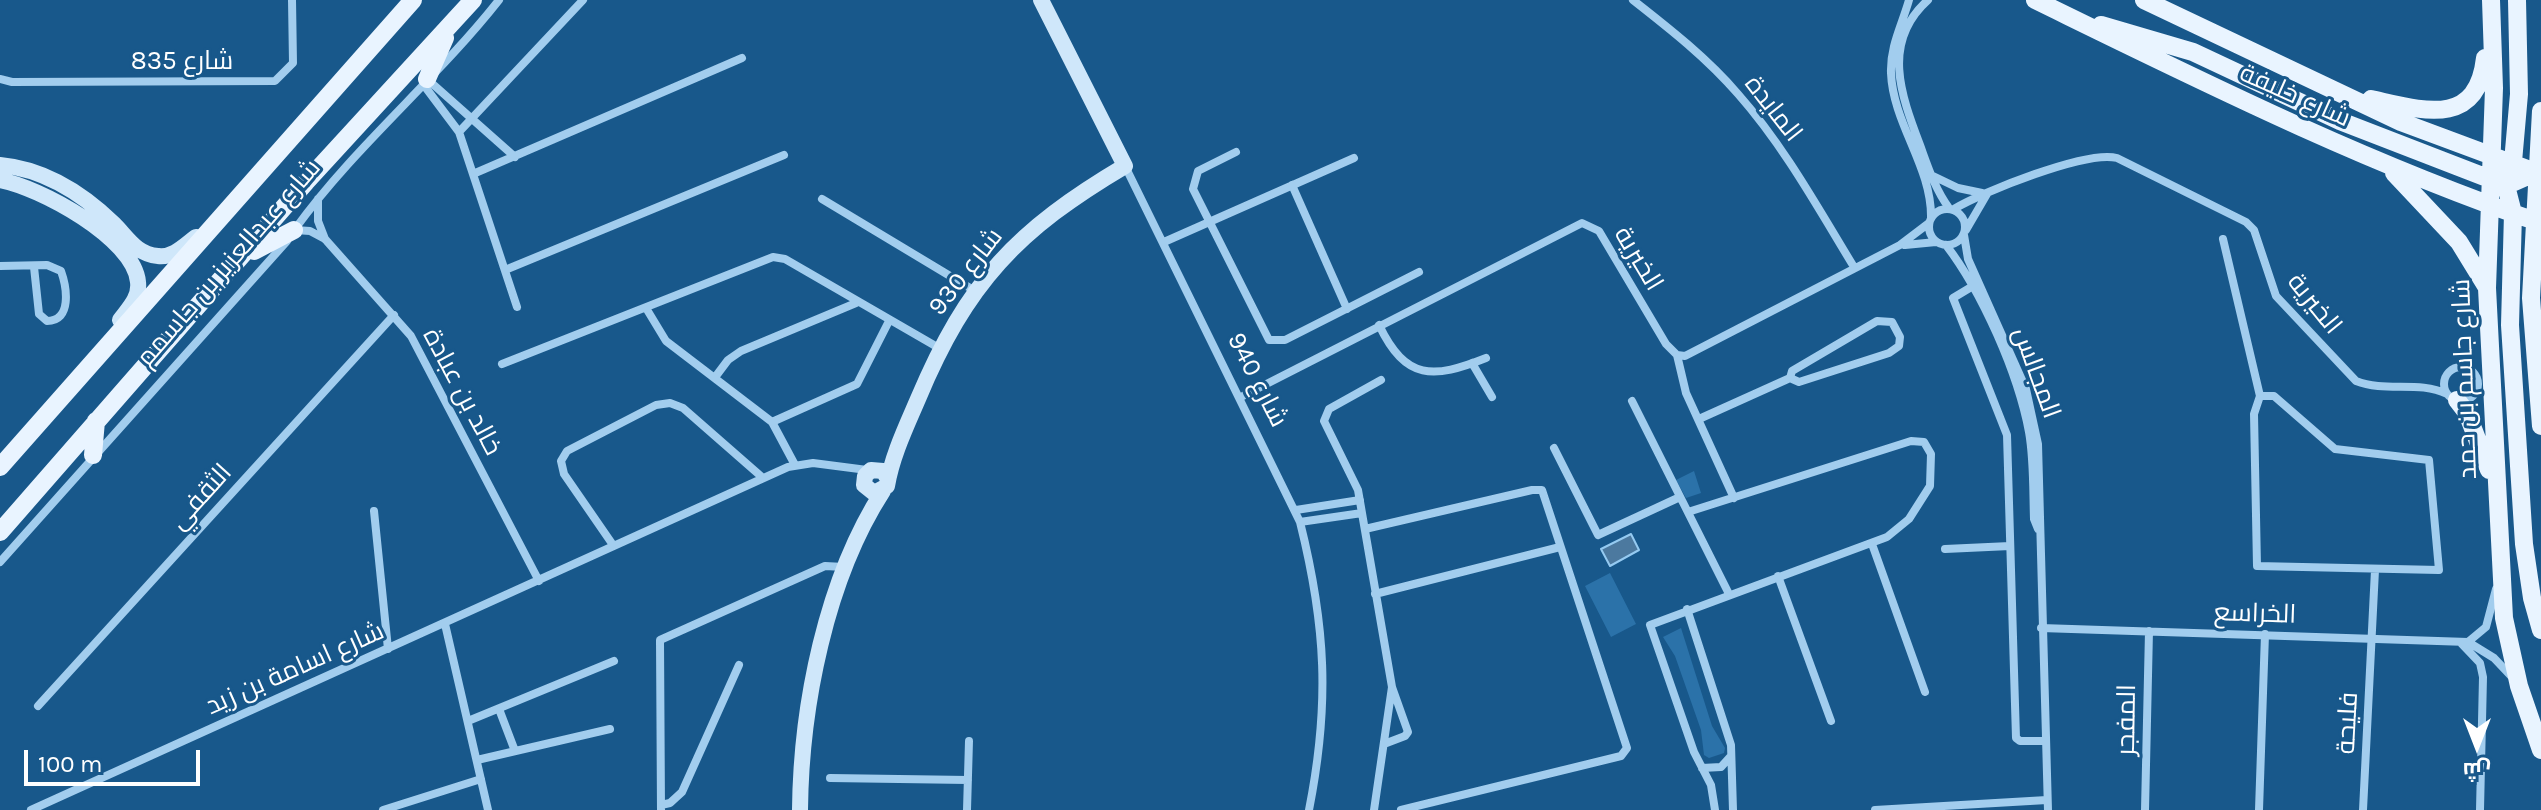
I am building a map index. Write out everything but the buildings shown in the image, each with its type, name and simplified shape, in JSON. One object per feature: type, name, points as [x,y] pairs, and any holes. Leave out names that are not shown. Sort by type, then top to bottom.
[{"type":"main road","name":"شارع عبدالعزيز بن جاسمم","points":[[0,467],[413,0]]},
{"type":"main road","name":"شارع عبدالعزيز بن جاسمم","points":[[0,532],[473,0]]},
{"type":"main road","name":"شارع خليفة","points":[[2035,0],[2261,111],[2381,162],[2538,222]]},
{"type":"main road","name":"شارع خليفة","points":[[2144,0],[2401,122],[2539,173]]},
{"type":"main road","points":[[2336,91],[2434,110],[2448,110],[2465,102],[2479,86],[2491,0]]},
{"type":"main road","points":[[2491,0],[2490,155],[2518,202],[2538,222]]},
{"type":"main road","points":[[2517,0],[2519,94],[2513,164],[2506,185],[2513,213],[2510,325],[2524,544],[2532,598],[2541,630]]},
{"type":"main road","points":[[2076,20],[2118,28],[2193,52],[2340,121],[2538,196]]},
{"type":"main road","points":[[425,82],[452,23]]},
{"type":"main road","points":[[2541,111],[2538,222],[2531,298],[2539,362],[2541,426]]},
{"type":"main road","points":[[2381,162],[2459,242],[2487,288]]},
{"type":"main road","points":[[2506,185],[2539,173]]},
{"type":"main road","name":"شارع جاسم بن حمد","points":[[2506,185],[2488,204],[2487,288],[2496,490],[2505,629],[2519,686],[2541,750]]},
{"type":"main road","points":[[241,258],[294,230]]},
{"type":"main road","points":[[2452,397],[2467,413],[2496,490]]},
{"type":"main road","points":[[93,455],[96,421]]},
{"type":"street","name":"شارع 835","points":[[0,79],[12,82],[275,81],[293,63],[292,0]]},
{"type":"street","name":"شارع عبدالعزيز بن جاسمم","points":[[0,562],[318,199],[425,82],[454,56],[499,0]]},
{"type":"street","points":[[459,132],[583,0]]},
{"type":"street","name":"شارع 940","points":[[1041,0],[1164,242],[1300,522],[1311,568],[1324,657],[1324,713],[1309,810]]},
{"type":"street","name":"المايدة","points":[[1633,0],[1695,50],[1739,95],[1777,143],[1854,267]]},
{"type":"street","points":[[1909,0],[1894,43],[1892,82],[1928,189],[1930,234],[1936,242]]},
{"type":"street","points":[[1928,0],[1905,28],[1898,56],[1902,94],[1931,175],[1951,209],[1963,217],[1965,232]]},
{"type":"street","points":[[473,174],[742,58]]},
{"type":"street","points":[[425,82],[473,117],[515,157]]},
{"type":"street","points":[[425,82],[459,132],[517,307]]},
{"type":"street","points":[[1236,152],[1195,175],[1193,189],[1269,340],[1285,340],[1419,272]]},
{"type":"street","points":[[505,270],[784,155]]},
{"type":"street","points":[[1164,242],[1354,158]]},
{"type":"street","name":"الخيرية","points":[[1951,209],[2084,159],[2117,158],[2246,222],[2254,230],[2276,296],[2348,374],[2367,385],[2420,385],[2446,377]]},
{"type":"street","points":[[0,165],[36,173],[61,184],[110,231],[129,262],[138,282],[134,301],[107,337],[103,349]]},
{"type":"street","name":"شارع 930","points":[[800,810],[803,753],[813,682],[846,567],[867,515],[875,481],[897,449],[939,348],[975,291],[1035,225],[1125,166]]},
{"type":"street","points":[[1900,245],[1957,243],[1987,193],[1958,188],[1931,175]]},
{"type":"street","points":[[0,180],[30,188],[68,206],[150,254],[166,256],[214,226]]},
{"type":"street","points":[[1292,185],[1347,309]]},
{"type":"street","points":[[318,199],[318,221],[325,239]]},
{"type":"street","points":[[822,199],[975,291]]},
{"type":"street","points":[[1734,498],[1678,369],[1677,355],[1691,355],[1900,245],[1930,220],[1951,209]]},
{"type":"street","name":"الخيرية","points":[[1239,398],[1576,225],[1589,224],[1599,231],[1666,344],[1677,355]]},
{"type":"street","points":[[294,230],[310,231],[325,239]]},
{"type":"street","name":"المجالس","points":[[1965,232],[1968,259],[2033,412],[2039,459],[2038,529],[2048,810]]},
{"type":"street","name":"خالد بن عبادة","points":[[325,239],[411,336],[539,581]]},
{"type":"street","points":[[2223,239],[2260,396],[2254,414],[2257,566],[2439,570],[2429,460],[2418,456],[2335,449],[2274,396],[2260,396]]},
{"type":"street","name":"المجالس","points":[[1946,245],[1973,286],[2025,414],[2038,529]]},
{"type":"street","points":[[502,364],[773,257],[785,259],[856,303],[939,348]]},
{"type":"street","points":[[0,266],[47,265],[61,271],[65,305],[62,315],[55,320],[47,321],[39,314],[34,267]]},
{"type":"street","points":[[1973,286],[1953,299],[2005,425],[2016,738],[2020,741],[2045,741]]},
{"type":"street","points":[[716,376],[728,360],[741,351],[856,303]]},
{"type":"street","points":[[646,308],[666,341],[716,376],[772,422],[795,465]]},
{"type":"street","name":"الثقفي","points":[[38,706],[394,315]]},
{"type":"street","points":[[772,422],[857,384],[889,321]]},
{"type":"street","points":[[1699,419],[1790,378],[1799,382],[1889,353],[1899,346],[1900,337],[1892,322],[1877,321],[1792,371],[1790,378]]},
{"type":"street","points":[[1379,325],[1398,359],[1431,374],[1451,372],[1486,358]]},
{"type":"street","points":[[1472,363],[1492,397]]},
{"type":"street","points":[[2459,367],[2470,370],[2477,378],[2478,388],[2472,397],[2452,397],[2446,377],[2459,367]]},
{"type":"street","points":[[1381,380],[1324,414],[1327,429],[1354,478],[1360,500],[1392,687],[1408,732],[1384,744]]},
{"type":"street","name":"الخيرية","points":[[2420,385],[2452,397]]},
{"type":"street","points":[[1632,401],[1729,594]]},
{"type":"street","points":[[613,545],[564,474],[561,461],[567,451],[656,405],[670,403],[683,408],[763,478]]},
{"type":"street","points":[[1688,512],[1911,441],[1924,442],[1931,454],[1933,471],[1920,506],[1900,528],[1872,544],[1687,609],[1654,622],[1649,628],[1711,785],[1715,810]]},
{"type":"street","points":[[1554,448],[1598,535],[1680,497]]},
{"type":"street","name":"شارع اسامة بن زيد","points":[[31,810],[795,465],[822,464],[875,481]]},
{"type":"street","name":"شارع اسامة بن زيد","points":[[841,469],[875,481]]},
{"type":"street","points":[[1365,529],[1537,489],[1544,493],[1626,743],[1625,753],[1401,810]]},
{"type":"street","points":[[1296,510],[1360,500]]},
{"type":"street","points":[[374,511],[388,649]]},
{"type":"street","points":[[1300,522],[1362,513]]},
{"type":"street","points":[[1872,544],[1925,692]]},
{"type":"street","points":[[1945,549],[2010,546]]},
{"type":"street","points":[[1375,594],[1560,547]]},
{"type":"street","points":[[739,665],[682,792],[661,807],[660,640],[825,566],[846,567]]},
{"type":"street","points":[[2464,642],[2486,627],[2501,567]]},
{"type":"street","name":"فليحة","points":[[2363,810],[2375,570]]},
{"type":"street","points":[[1778,576],[1831,721]]},
{"type":"street","points":[[1687,609],[1728,734],[1733,810]]},
{"type":"street","points":[[445,624],[488,810]]},
{"type":"street","name":"الخراسع","points":[[2041,628],[2464,642]]},
{"type":"street","name":"المفجر","points":[[2145,810],[2149,631]]},
{"type":"street","points":[[2259,810],[2265,634]]},
{"type":"street","points":[[2464,642],[2494,658],[2519,686]]},
{"type":"street","points":[[2464,642],[2480,663],[2483,677],[2480,810]]},
{"type":"street","points":[[468,721],[614,661]]},
{"type":"street","points":[[1374,810],[1392,687]]},
{"type":"street","points":[[499,709],[515,751]]},
{"type":"street","points":[[477,760],[610,729]]},
{"type":"street","points":[[967,810],[969,741]]},
{"type":"street","points":[[1702,768],[1721,767],[1731,756]]},
{"type":"street","points":[[830,778],[968,780]]},
{"type":"street","points":[[383,810],[481,779]]},
{"type":"street","points":[[1875,810],[2047,800]]},
{"type":"shaded area","points":[[1694,471],[1701,493],[1686,498],[1676,480]]},
{"type":"shaded area","points":[[1631,534],[1639,550],[1610,566],[1601,549]]},
{"type":"shaded area","points":[[1610,573],[1636,624],[1611,637],[1585,586]]},
{"type":"shaded area","points":[[1681,628],[1712,726],[1725,748],[1724,753],[1709,758],[1704,755],[1701,730],[1675,656],[1663,637]]}]
